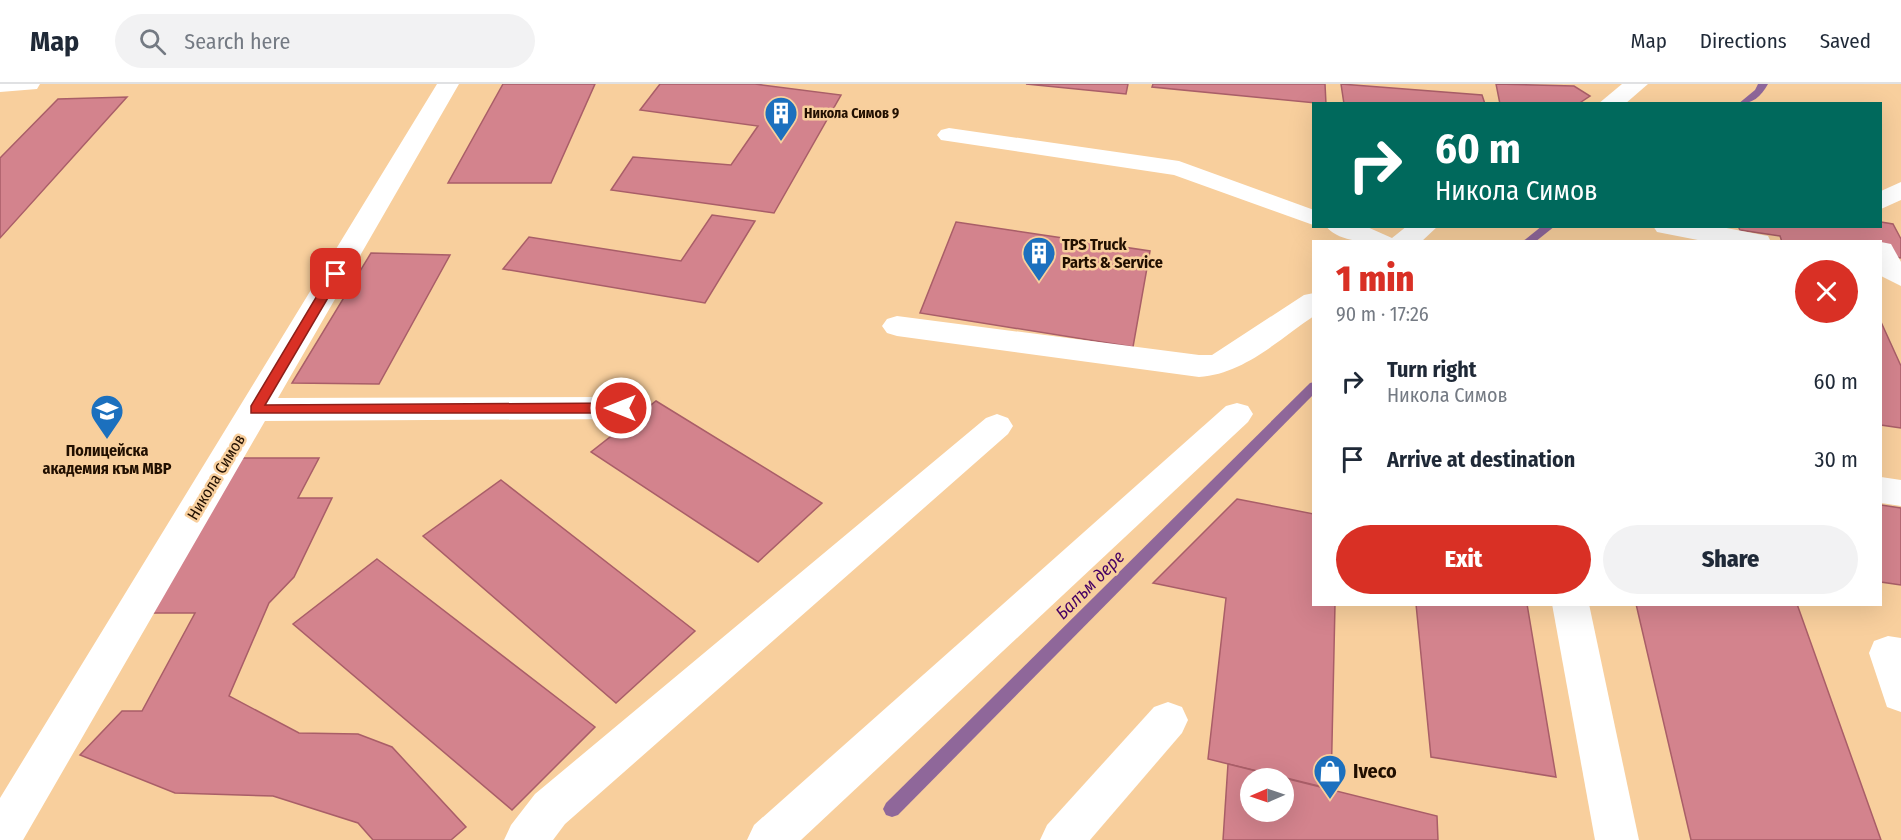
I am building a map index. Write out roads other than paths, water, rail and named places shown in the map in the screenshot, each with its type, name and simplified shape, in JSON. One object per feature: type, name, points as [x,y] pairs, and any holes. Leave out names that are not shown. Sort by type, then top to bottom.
[{"type":"street","points":[[0,85],[29,84]]},
{"type":"street","points":[[1612,102],[1637,84]]},
{"type":"street","name":"Никола Симов","points":[[0,838],[256,410],[438,87]]},
{"type":"street","points":[[949,135],[1179,168],[1312,218]]},
{"type":"street","points":[[1882,200],[1901,190]]},
{"type":"street","points":[[1344,228],[1376,240]]},
{"type":"street","points":[[1405,240],[1422,228]]},
{"type":"street","points":[[1678,228],[1746,240]]},
{"type":"street","points":[[897,326],[1199,366],[1216,365],[1230,359],[1312,303]]},
{"type":"street","points":[[256,410],[621,408]]},
{"type":"street","points":[[769,840],[1237,414]]},
{"type":"street","points":[[526,840],[550,809],[997,426]]},
{"type":"street","points":[[1882,490],[1901,493]]},
{"type":"street","points":[[1570,606],[1617,840]]},
{"type":"street","points":[[1901,656],[1888,653],[1901,694]]},
{"type":"street","points":[[1062,840],[1168,720]]},
{"type":"waterway","name":"Балъм дере","points":[[1745,102],[1759,92],[1763,84]]},
{"type":"waterway","name":"Балъм дере","points":[[1530,240],[1547,228]]},
{"type":"waterway","name":"Балъм дере","points":[[892,809],[1312,388]]},
{"type":"place","name":"Никола Симов 9","points":[[781,142]]},
{"type":"place","name":"TPS Truck Parts & Service","points":[[1039,282]]},
{"type":"place","name":"Полицейска академия към МВР","points":[[107,440]]},
{"type":"place","name":"Iveco","points":[[1330,800]]}]
